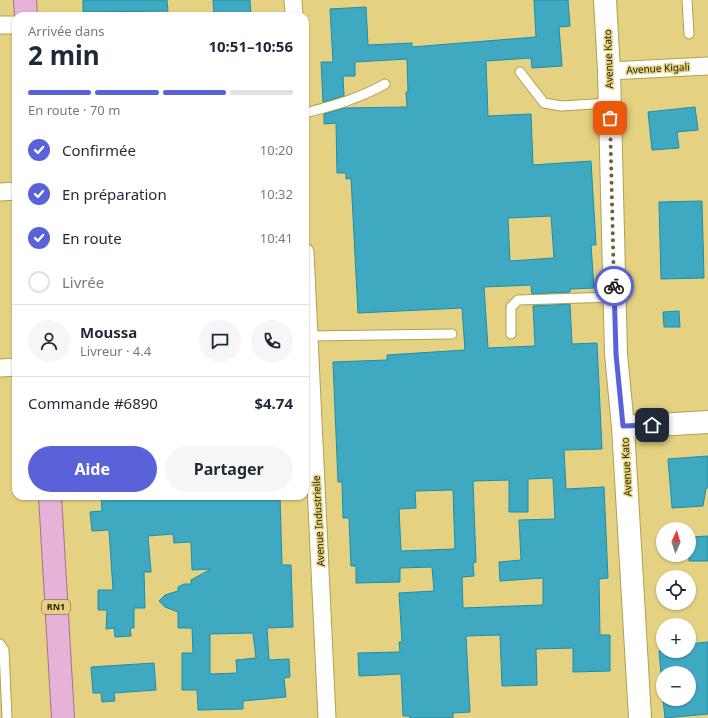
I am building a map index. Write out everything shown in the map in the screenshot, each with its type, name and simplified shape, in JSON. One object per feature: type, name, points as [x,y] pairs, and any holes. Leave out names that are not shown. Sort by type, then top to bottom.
[{"type":"highway","points":[[25,0],[26,12]]},
{"type":"highway","name":"RN1","points":[[50,500],[63,718]]},
{"type":"street","points":[[293,0],[294,12]]},
{"type":"street","name":"Avenue Kato","points":[[605,0],[610,103],[616,354],[623,426],[640,718]]},
{"type":"street","points":[[0,25],[12,25]]},
{"type":"street","name":"Avenue Kigali","points":[[609,71],[708,66]]},
{"type":"street","points":[[0,192],[12,191]]},
{"type":"street","name":"Avenue Industrielle","points":[[309,336],[327,718]]},
{"type":"street","points":[[0,368],[12,367]]},
{"type":"street","points":[[623,426],[708,422]]},
{"type":"lane","points":[[687,0],[689,34]]},
{"type":"lane","points":[[520,72],[544,103],[561,106],[610,103]]},
{"type":"lane","points":[[309,112],[345,103],[364,96],[385,84]]},
{"type":"lane","points":[[511,334],[511,307],[518,300],[614,297]]},
{"type":"lane","points":[[309,336],[452,334]]},
{"type":"lane","points":[[0,644],[4,650],[7,718]]},
{"type":"building","points":[[83,0],[167,0],[168,11],[83,12]]},
{"type":"building","points":[[213,0],[250,0],[251,12],[214,12]]},
{"type":"building","points":[[534,0],[568,0],[570,26],[559,27],[562,66],[532,68],[531,58],[486,61],[488,116],[531,114],[533,165],[591,161],[596,245],[591,245],[594,288],[570,289],[570,292],[532,294],[531,285],[484,287],[488,348],[535,346],[533,306],[570,304],[572,344],[597,343],[602,449],[564,450],[566,489],[604,487],[608,578],[599,579],[600,635],[610,635],[610,671],[573,672],[573,648],[536,649],[537,685],[502,686],[500,635],[466,636],[470,712],[453,713],[453,718],[410,718],[409,716],[403,716],[401,674],[359,676],[358,653],[400,652],[399,642],[402,642],[399,593],[434,591],[432,567],[400,568],[400,582],[356,583],[356,566],[351,566],[349,518],[343,518],[342,482],[338,482],[333,362],[387,360],[387,355],[465,350],[462,308],[358,313],[351,178],[346,179],[346,173],[337,173],[336,123],[324,124],[324,114],[344,108],[407,107],[407,59],[355,62],[355,76],[343,76],[344,96],[323,102],[321,62],[333,62],[330,9],[366,7],[368,45],[412,43],[412,47],[536,37]],"holes":[[[551,216],[554,258],[510,261],[508,218]],[[553,478],[555,519],[519,520],[521,560],[499,562],[500,581],[543,578],[543,605],[463,608],[462,577],[474,576],[473,563],[476,562],[473,481],[509,480],[509,512],[528,512],[528,479]],[[453,490],[455,549],[401,551],[399,509],[416,508],[415,491]]]},
{"type":"building","points":[[695,107],[698,130],[677,132],[679,148],[652,150],[648,112]]},
{"type":"building","points":[[702,201],[704,278],[661,279],[659,202]]},
{"type":"building","points":[[679,311],[680,327],[664,327],[663,312]]},
{"type":"building","points":[[708,456],[708,488],[706,488],[703,506],[672,508],[668,459]]},
{"type":"building","points":[[101,500],[280,500],[282,565],[291,565],[293,627],[267,628],[269,660],[289,659],[290,677],[284,678],[286,697],[243,701],[243,709],[198,710],[197,690],[182,690],[182,653],[193,653],[192,628],[178,628],[178,612],[165,607],[159,601],[165,595],[178,591],[178,587],[184,584],[191,584],[191,580],[211,569],[192,570],[191,542],[174,543],[173,534],[148,536],[151,572],[144,572],[145,608],[134,608],[134,628],[130,628],[131,636],[115,637],[114,628],[106,629],[107,610],[98,610],[98,590],[113,590],[109,530],[92,531],[90,512],[102,511]],"holes":[[[253,633],[256,658],[236,660],[237,673],[210,674],[210,634]]]},
{"type":"building","points":[[708,536],[708,561],[696,561],[696,537]]},
{"type":"building","points":[[708,642],[708,714],[665,718],[664,706],[696,706],[696,666],[660,666],[660,658],[696,658],[696,643]]},
{"type":"building","points":[[154,663],[156,690],[114,693],[115,701],[102,702],[101,693],[93,693],[91,667]]},
{"type":"way so far","points":[[610,118],[614,286]]},
{"type":"route","points":[[614,286],[616,354],[623,426],[652,425]]}]
